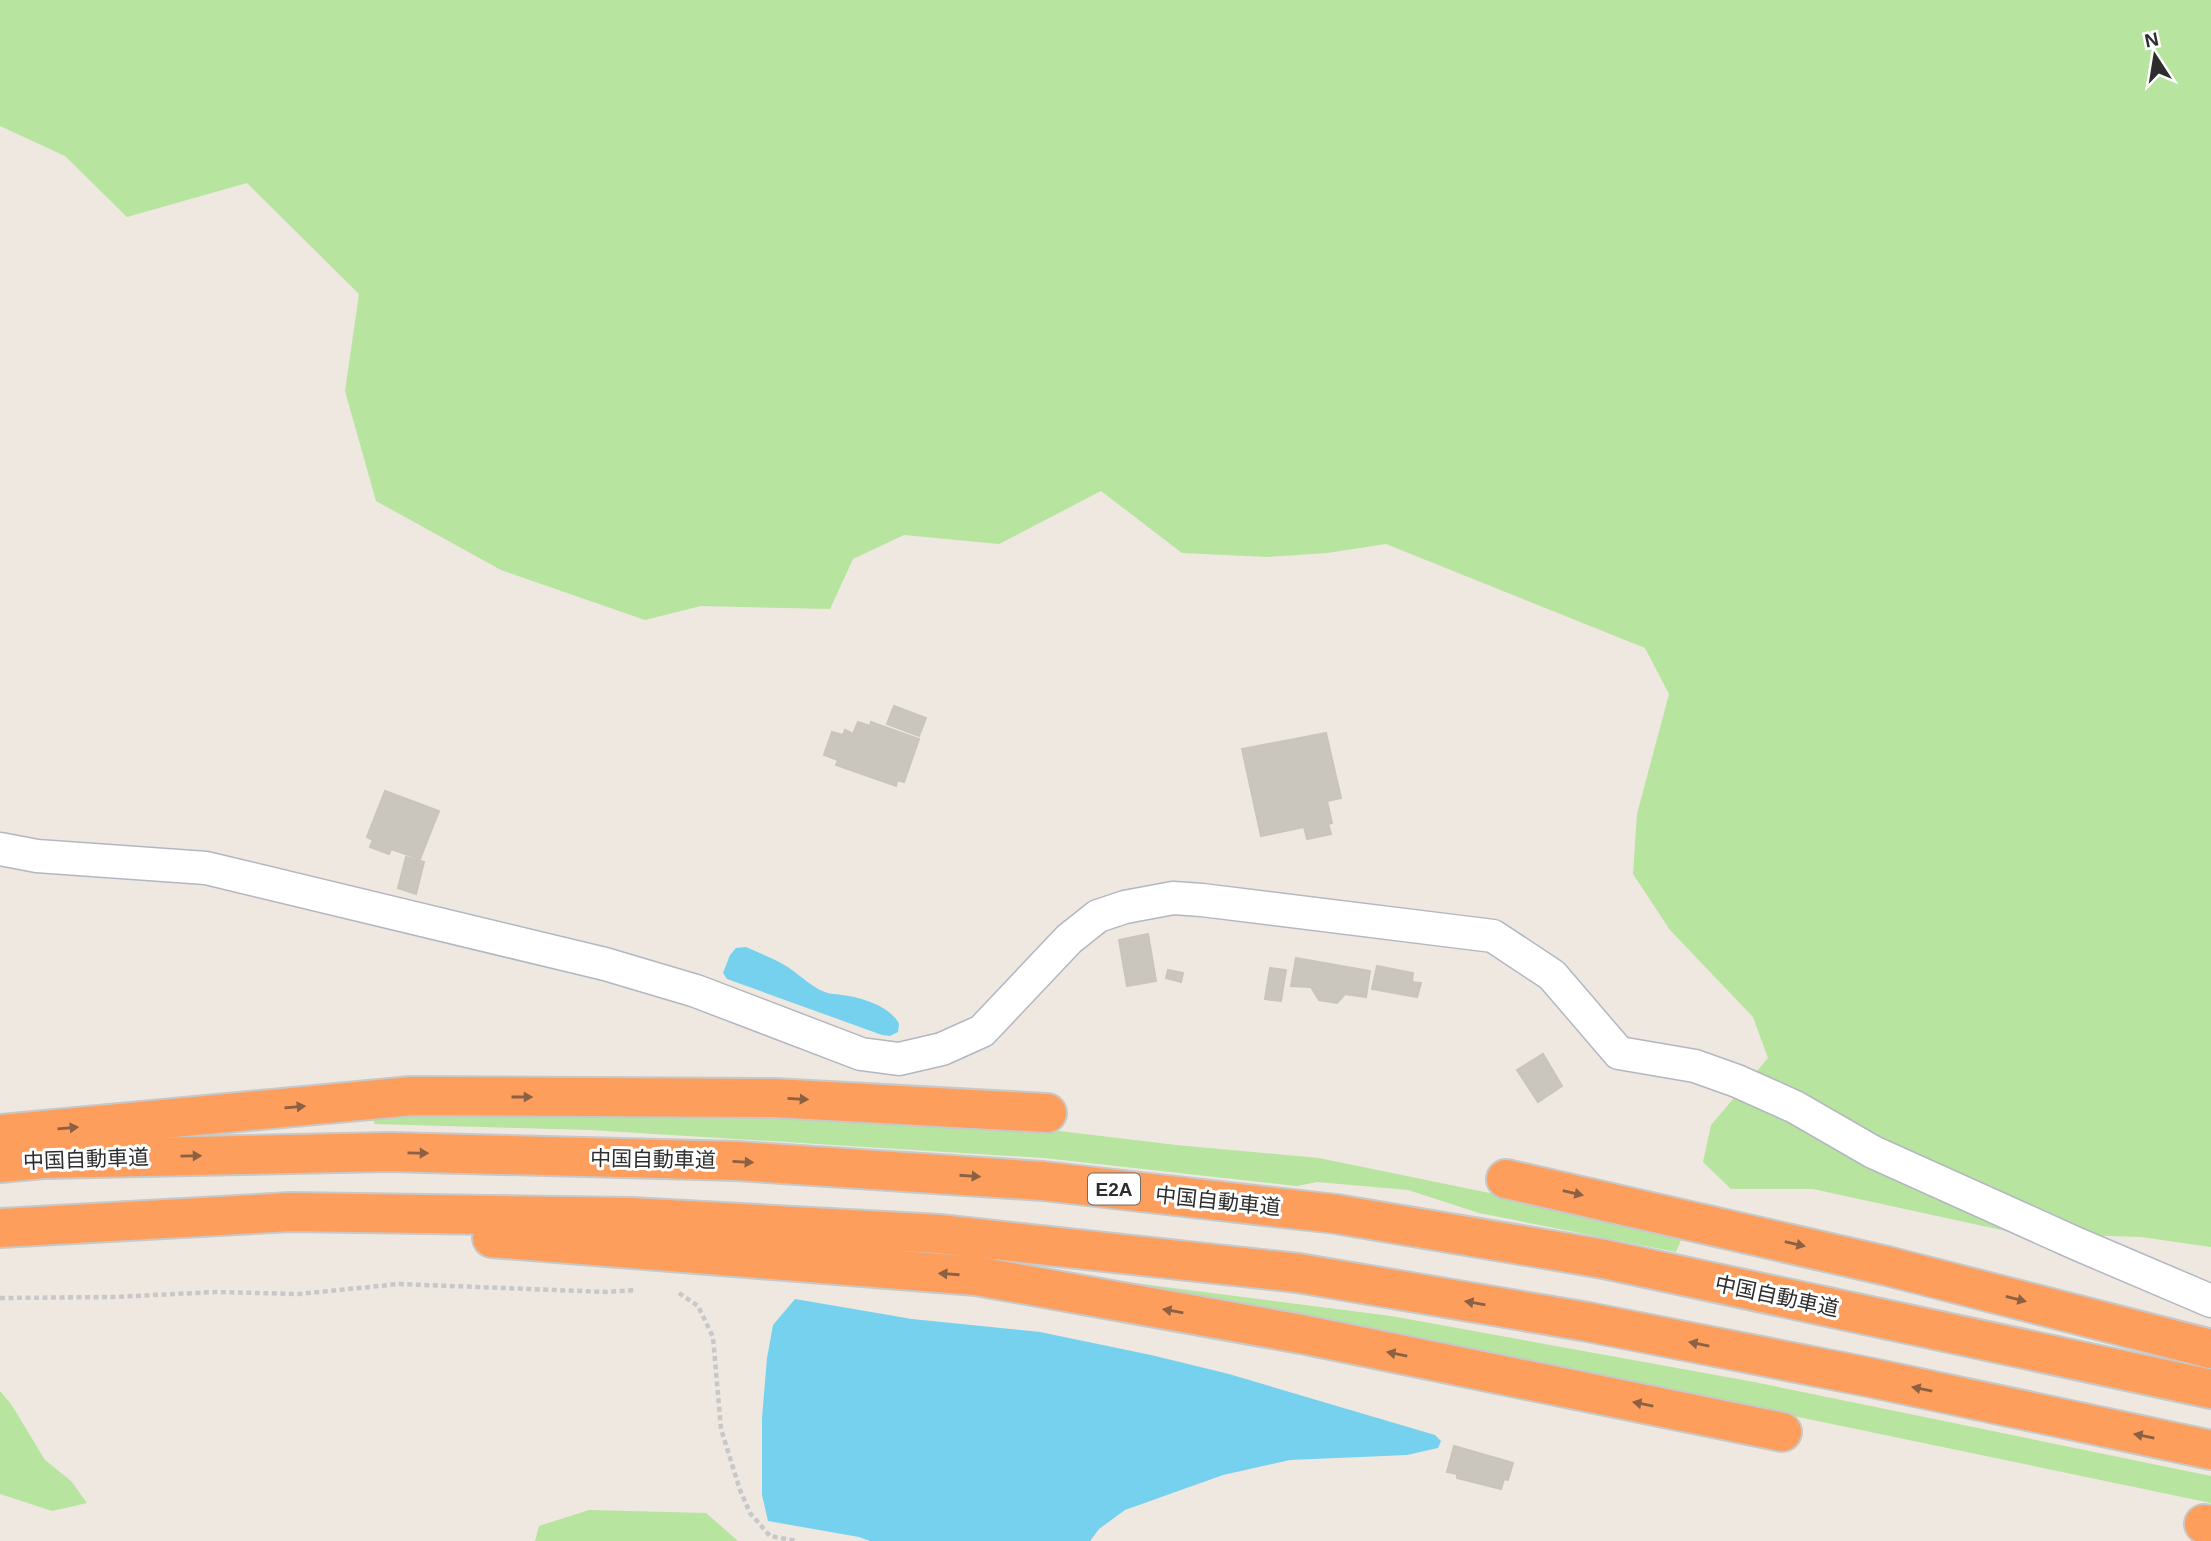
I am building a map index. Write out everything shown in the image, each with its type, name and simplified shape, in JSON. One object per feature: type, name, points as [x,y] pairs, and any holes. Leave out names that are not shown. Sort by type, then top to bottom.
[{"type":"highway","points":[[0,1134],[412,1096],[774,1098],[1047,1113]]},
{"type":"highway","name":"中国自動車道","points":[[0,1163],[43,1159],[389,1152],[737,1161],[1043,1181],[1336,1214],[1604,1259],[2211,1388]]},
{"type":"highway","points":[[1506,1179],[1887,1266],[2211,1349]]},
{"type":"highway","points":[[291,1212],[421,1232],[977,1276],[1301,1334],[1782,1432]]},
{"type":"highway","points":[[0,1228],[291,1212],[631,1217],[939,1234],[1298,1273],[1588,1322],[1868,1377],[2211,1450]]},
{"type":"street","points":[[0,849],[37,856],[206,867],[605,964],[696,991],[862,1054],[899,1059],[942,1049],[982,1031],[1069,939],[1098,916],[1125,907],[1173,898],[1202,900],[1493,936],[1552,975],[1619,1053],[1695,1066],[1737,1081],[1795,1107],[1873,1152],[2211,1301]]},
{"type":"path","points":[[0,1298],[114,1297],[215,1292],[299,1294],[399,1284],[607,1292],[644,1289]]},
{"type":"path","points":[[677,1291],[698,1306],[713,1337],[721,1429],[750,1513],[771,1536],[797,1541]]},
{"type":"green space","points":[[0,0],[2211,0],[2211,1247],[2141,1237],[2015,1233],[1813,1189],[1731,1189],[1703,1162],[1711,1125],[1768,1058],[1753,1017],[1670,930],[1633,874],[1637,814],[1669,694],[1645,648],[1386,544],[1327,553],[1268,557],[1182,553],[1101,491],[999,544],[904,535],[853,559],[830,609],[701,606],[645,620],[501,570],[376,501],[345,391],[359,294],[247,183],[127,217],[65,156],[0,126]]},
{"type":"green space","points":[[571,1107],[994,1123],[1176,1145],[1319,1158],[1684,1233],[1676,1252],[1479,1213],[1408,1190],[1317,1182],[1297,1186],[1044,1158],[590,1130],[374,1124],[374,1116]]},
{"type":"green space","points":[[1024,1266],[1111,1280],[1391,1316],[1754,1382],[2211,1476],[2211,1503],[1775,1412]]},
{"type":"green space","points":[[0,1391],[11,1404],[45,1460],[71,1481],[87,1503],[52,1511],[0,1494]]},
{"type":"green space","points":[[589,1510],[706,1513],[738,1541],[535,1541],[539,1526]]},
{"type":"water","points":[[746,947],[781,963],[826,993],[850,996],[888,1011],[899,1024],[898,1032],[890,1036],[882,1035],[727,979],[723,973],[730,955],[736,948]]},
{"type":"water","points":[[795,1299],[912,1319],[1040,1332],[1151,1355],[1229,1374],[1435,1435],[1441,1441],[1438,1448],[1407,1455],[1290,1460],[1223,1475],[1125,1510],[1099,1529],[1090,1541],[870,1541],[768,1521],[762,1495],[762,1418],[767,1358],[773,1325]]},
{"type":"building","points":[[894,706],[926,718],[919,736],[887,724]]},
{"type":"building","points":[[858,722],[870,726],[871,722],[919,739],[904,782],[897,780],[896,786],[836,765],[838,760],[824,755],[832,732],[843,735],[845,730],[853,734]]},
{"type":"building","points":[[1326,733],[1341,798],[1327,801],[1332,823],[1328,824],[1331,834],[1307,839],[1304,827],[1261,836],[1242,749]]},
{"type":"building","points":[[385,791],[439,811],[420,859],[391,849],[389,854],[370,847],[373,840],[367,837]]},
{"type":"building","points":[[406,857],[424,862],[416,894],[398,888]]},
{"type":"building","points":[[1148,934],[1156,981],[1127,986],[1119,940]]},
{"type":"building","points":[[1296,958],[1370,971],[1366,997],[1345,994],[1337,1003],[1319,1000],[1311,987],[1291,986]]},
{"type":"building","points":[[1377,966],[1413,973],[1412,982],[1421,983],[1417,997],[1372,989]]},
{"type":"building","points":[[1270,968],[1286,970],[1281,1001],[1265,999]]},
{"type":"building","points":[[1168,970],[1183,973],[1181,982],[1166,978]]},
{"type":"building","points":[[1543,1054],[1562,1086],[1538,1102],[1517,1070]]},
{"type":"building","points":[[1454,1446],[1513,1463],[1508,1480],[1504,1479],[1501,1489],[1457,1478],[1457,1474],[1447,1472]]}]
